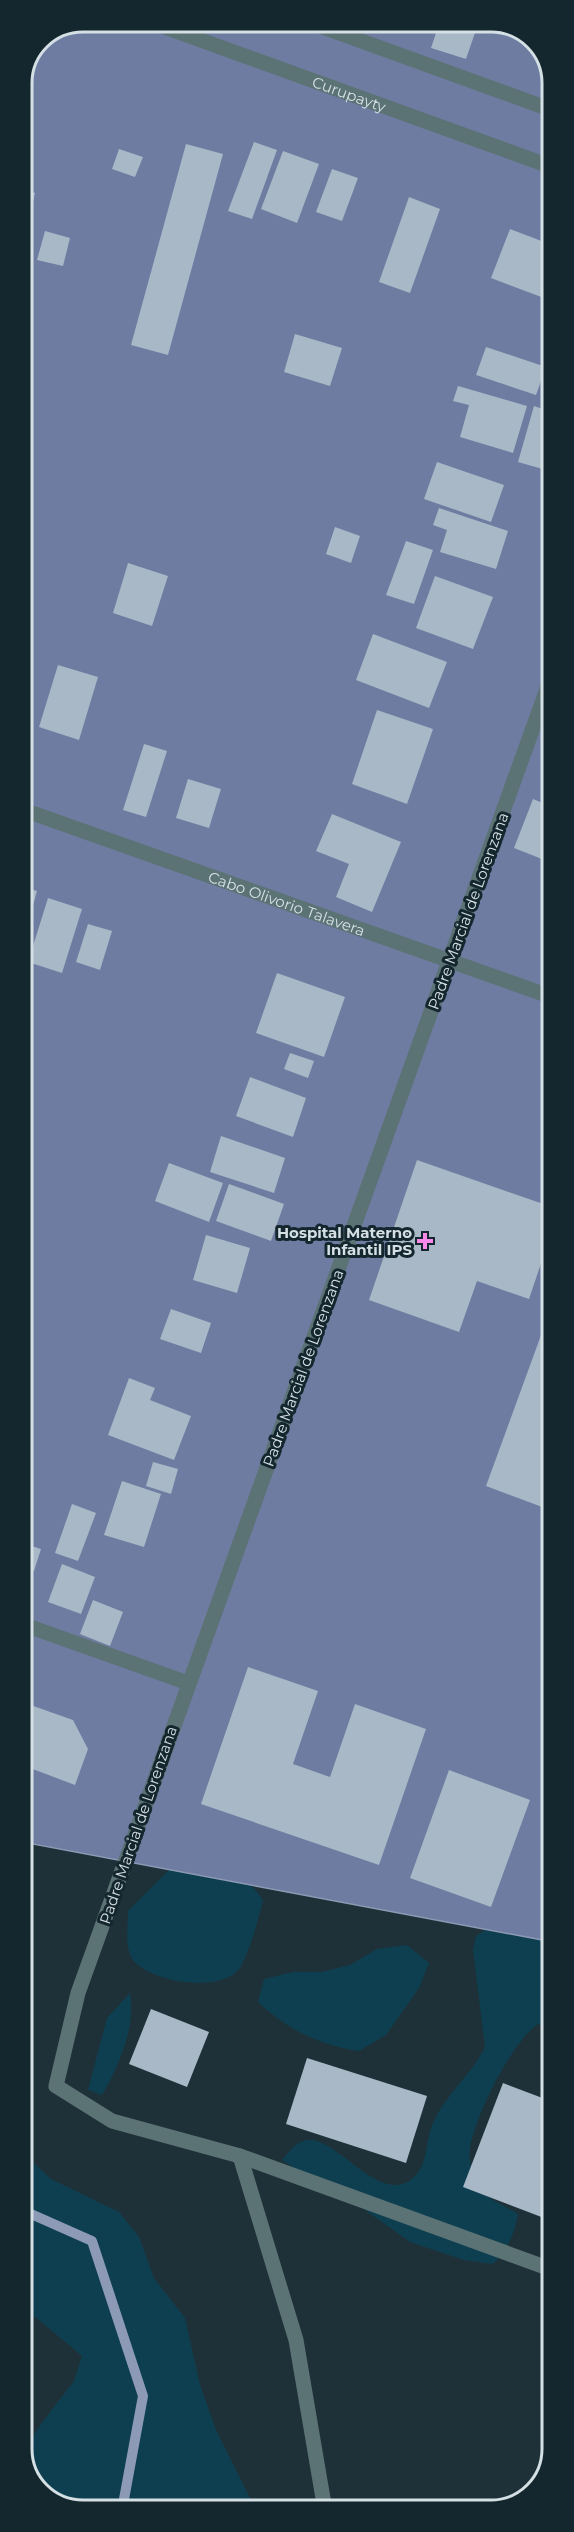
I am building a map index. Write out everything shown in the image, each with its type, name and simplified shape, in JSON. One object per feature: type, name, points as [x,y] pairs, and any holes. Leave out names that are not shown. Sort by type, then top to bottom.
[{"type":"street","name":"Curupayty","points":[[178,32],[542,163]]},
{"type":"street","points":[[336,32],[542,106]]},
{"type":"street","name":"Padre Marcial de Lorenzana","points":[[240,2156],[112,2121],[56,2086],[78,1993],[188,1683],[452,959],[542,703]]},
{"type":"street","name":"Cabo Olivorio Talavera","points":[[32,813],[452,959],[542,993]]},
{"type":"street","points":[[32,1628],[188,1683]]},
{"type":"street","points":[[240,2156],[542,2266]]},
{"type":"street","points":[[240,2156],[296,2340],[323,2500]]},
{"type":"shaded area","points":[[73,32],[495,32],[511,35],[525,44],[536,57],[542,73],[542,1940],[32,1844],[32,73],[35,63],[46,46],[63,35]]},
{"type":"shaded area","points":[[172,1867],[230,1868],[254,1888],[263,1900],[246,1955],[239,1969],[230,1977],[201,1983],[184,1982],[151,1973],[139,1966],[131,1957],[127,1941],[128,1911]]},
{"type":"shaded area","points":[[542,1925],[542,2025],[538,2024],[528,2033],[506,2063],[479,2118],[470,2148],[472,2169],[480,2188],[492,2199],[518,2214],[510,2241],[493,2264],[464,2260],[410,2242],[347,2197],[320,2185],[282,2160],[296,2145],[307,2140],[319,2142],[331,2148],[372,2178],[386,2184],[400,2185],[413,2178],[422,2166],[430,2130],[438,2113],[485,2047],[473,1950],[476,1936],[489,1927]]},
{"type":"shaded area","points":[[407,1945],[429,1963],[419,1988],[386,2035],[359,2051],[331,2045],[305,2035],[281,2021],[258,2002],[264,1979],[293,1972],[322,1972],[350,1965],[377,1949]]},
{"type":"shaded area","points":[[130,1993],[131,2019],[125,2046],[102,2095],[88,2090],[107,2018]]},
{"type":"shaded area","points":[[32,2161],[51,2179],[119,2212],[139,2237],[154,2278],[185,2318],[200,2385],[216,2430],[251,2500],[73,2500],[49,2488],[42,2481],[34,2466],[32,2438],[74,2381],[82,2356],[32,2314]]},
{"type":"building","points":[[436,32],[475,32],[466,59],[431,48]]},
{"type":"building","points":[[254,142],[277,150],[252,219],[228,211]]},
{"type":"building","points":[[186,144],[223,154],[168,355],[131,345]]},
{"type":"building","points":[[119,149],[143,157],[135,177],[112,169]]},
{"type":"building","points":[[283,151],[319,164],[297,223],[261,209]]},
{"type":"building","points":[[332,169],[358,178],[342,221],[316,212]]},
{"type":"building","points":[[409,197],[440,209],[410,293],[379,282]]},
{"type":"building","points":[[510,229],[542,241],[542,297],[491,278]]},
{"type":"building","points":[[45,231],[70,238],[63,266],[37,260]]},
{"type":"building","points":[[295,334],[342,348],[330,386],[284,372]]},
{"type":"building","points":[[486,347],[542,366],[542,378],[536,395],[476,375]]},
{"type":"building","points":[[458,386],[527,406],[513,453],[460,437],[469,405],[453,401]]},
{"type":"building","points":[[534,406],[542,409],[542,469],[518,462]]},
{"type":"building","points":[[437,462],[504,485],[491,522],[424,499]]},
{"type":"building","points":[[439,508],[508,531],[496,569],[440,552],[447,530],[433,525]]},
{"type":"building","points":[[335,527],[360,536],[351,563],[326,554]]},
{"type":"building","points":[[406,541],[433,550],[414,604],[386,595]]},
{"type":"building","points":[[128,563],[168,576],[152,626],[113,613]]},
{"type":"building","points":[[435,576],[493,597],[473,649],[416,628]]},
{"type":"building","points":[[373,634],[447,662],[429,708],[356,680]]},
{"type":"building","points":[[58,665],[98,677],[79,740],[39,727]]},
{"type":"building","points":[[377,710],[433,729],[407,804],[352,784]]},
{"type":"building","points":[[144,744],[167,751],[146,817],[123,810]]},
{"type":"building","points":[[188,779],[221,789],[209,828],[176,818]]},
{"type":"building","points":[[533,799],[542,803],[542,859],[514,848]]},
{"type":"building","points":[[332,814],[401,842],[372,912],[336,897],[349,864],[316,851]]},
{"type":"building","points":[[32,889],[37,891],[32,909]]},
{"type":"building","points":[[48,898],[82,909],[62,973],[32,963],[32,949]]},
{"type":"building","points":[[88,924],[112,931],[100,970],[76,962]]},
{"type":"building","points":[[277,973],[345,997],[324,1057],[256,1033]]},
{"type":"building","points":[[290,1053],[314,1061],[308,1078],[284,1069]]},
{"type":"building","points":[[250,1077],[306,1098],[293,1137],[236,1116]]},
{"type":"building","points":[[221,1136],[285,1158],[274,1193],[210,1172]]},
{"type":"building","points":[[417,1160],[542,1204],[542,1261],[529,1299],[477,1281],[459,1332],[369,1300]]},
{"type":"building","points":[[169,1163],[223,1183],[209,1222],[155,1201]]},
{"type":"building","points":[[229,1184],[284,1204],[271,1241],[216,1221]]},
{"type":"building","points":[[206,1235],[250,1248],[237,1293],[193,1280]]},
{"type":"building","points":[[171,1309],[211,1323],[201,1353],[160,1339]]},
{"type":"building","points":[[542,1332],[542,1507],[486,1486]]},
{"type":"building","points":[[129,1378],[155,1388],[150,1400],[191,1416],[174,1460],[108,1435]]},
{"type":"building","points":[[153,1462],[178,1469],[171,1494],[146,1486]]},
{"type":"building","points":[[122,1481],[161,1494],[144,1547],[104,1535]]},
{"type":"building","points":[[72,1504],[96,1513],[78,1561],[55,1553]]},
{"type":"building","points":[[32,1546],[41,1549],[34,1571],[32,1570]]},
{"type":"building","points":[[62,1564],[95,1577],[81,1614],[48,1602]]},
{"type":"building","points":[[93,1600],[123,1612],[110,1646],[80,1634]]},
{"type":"building","points":[[248,1667],[318,1691],[293,1764],[330,1777],[355,1704],[426,1729],[379,1865],[201,1804]]},
{"type":"building","points":[[32,1706],[73,1720],[88,1749],[75,1785],[32,1769]]},
{"type":"building","points":[[449,1770],[530,1800],[491,1907],[410,1878]]},
{"type":"building","points":[[151,2009],[209,2032],[187,2087],[129,2064]]},
{"type":"building","points":[[307,2058],[427,2096],[406,2163],[286,2124]]},
{"type":"building","points":[[503,2083],[542,2098],[542,2217],[463,2187]]},
{"type":"waterway","points":[[32,2214],[92,2241],[143,2396],[124,2500]]},
{"type":"place","name":"Hospital Materno Infantil IPS","points":[[425,1241]]}]
